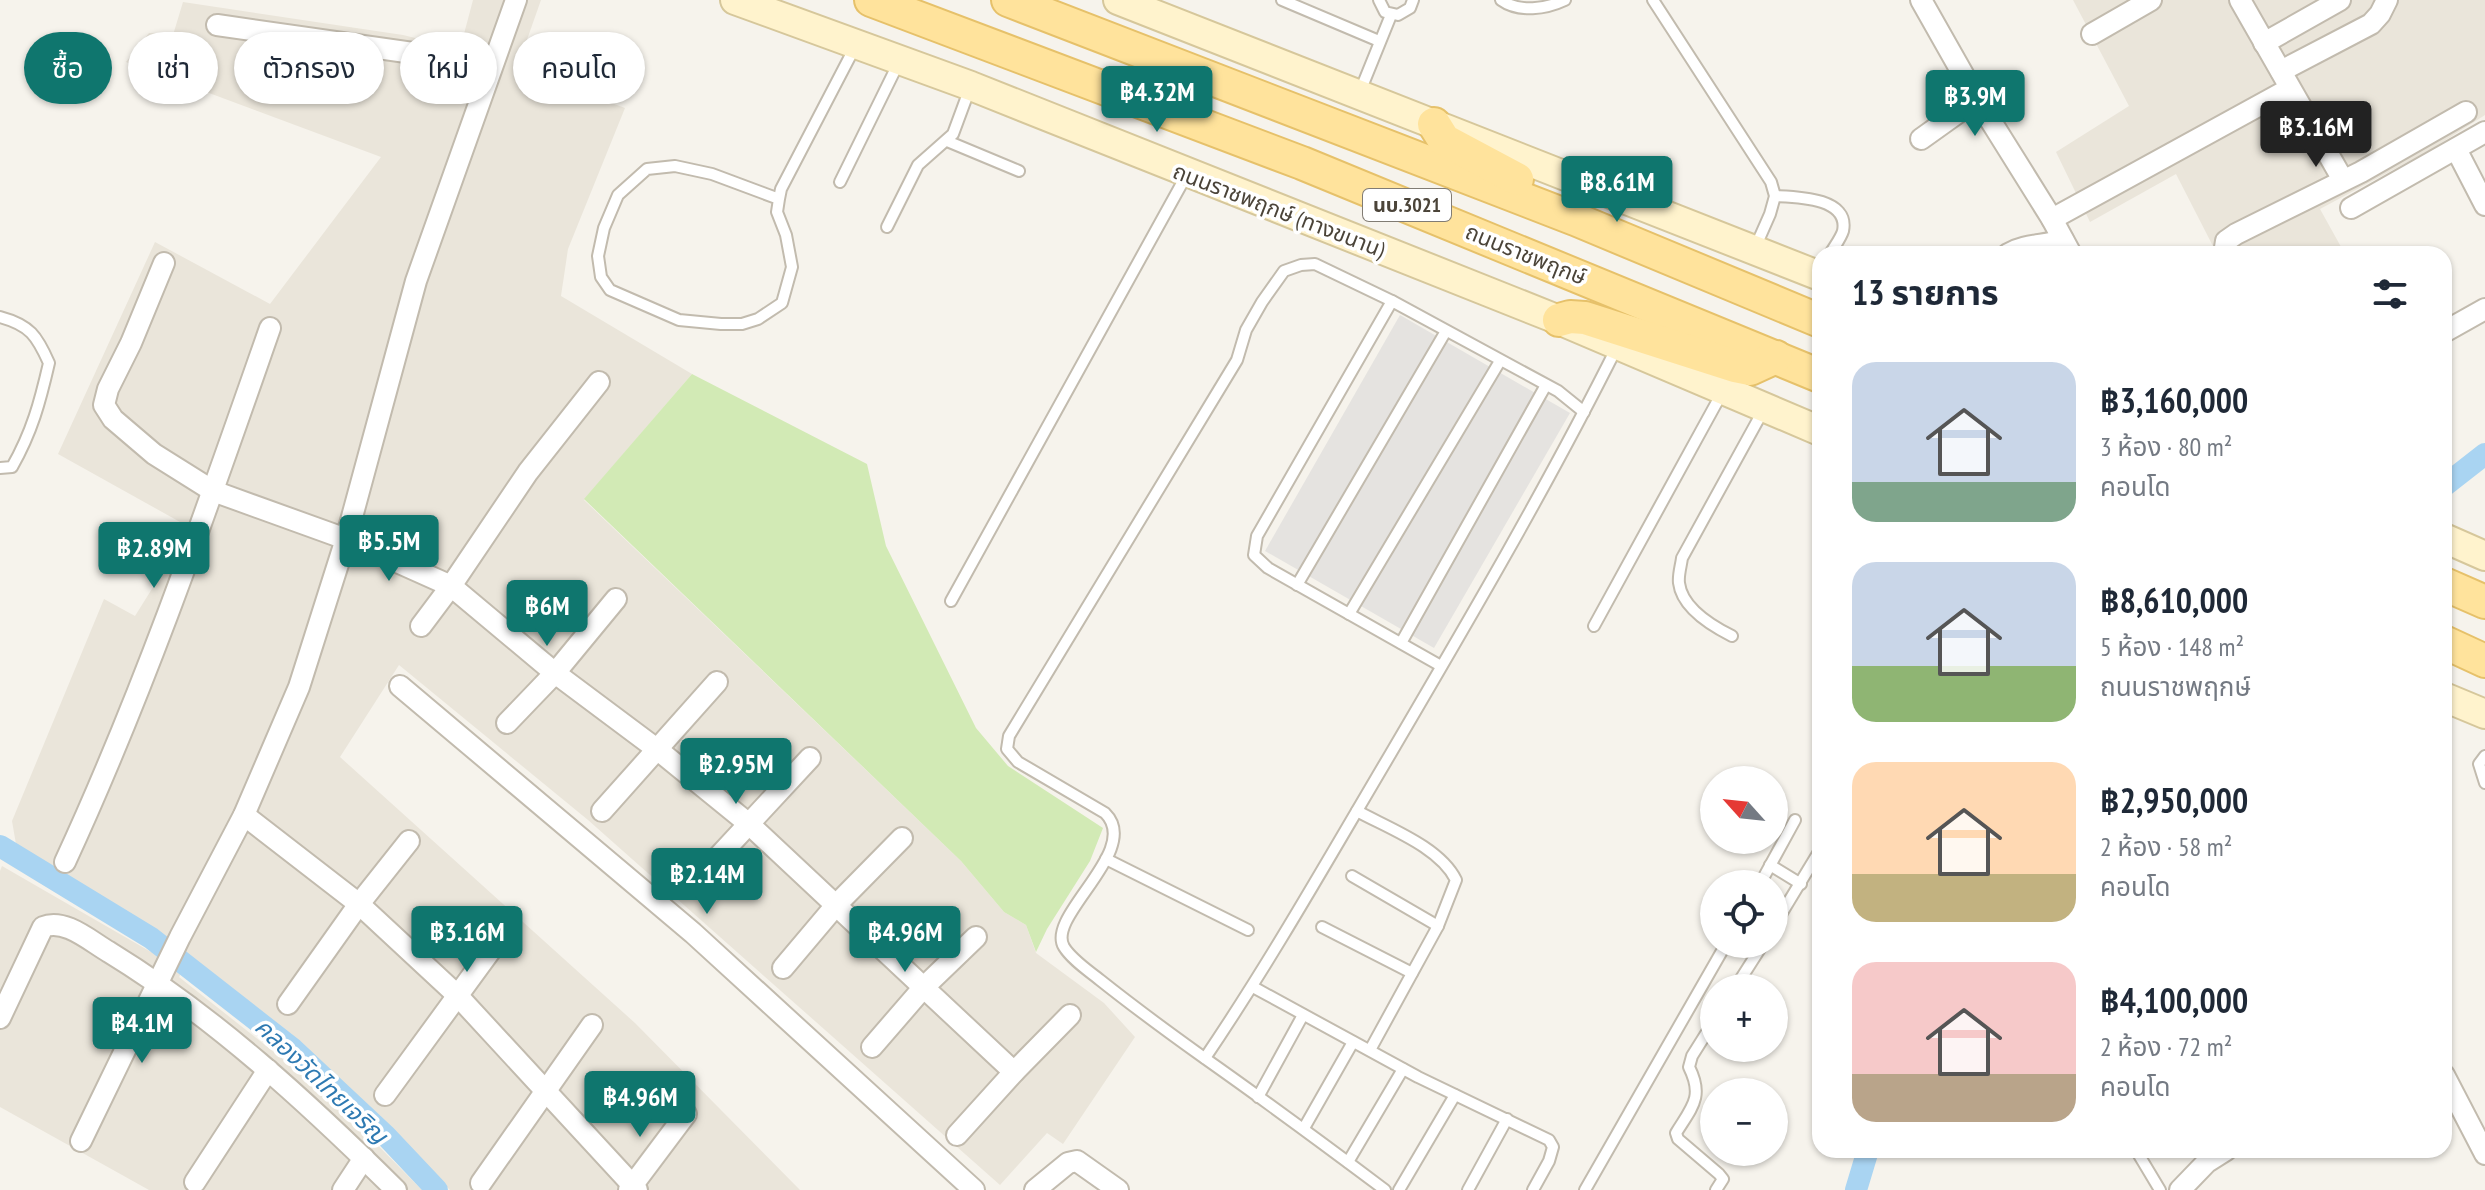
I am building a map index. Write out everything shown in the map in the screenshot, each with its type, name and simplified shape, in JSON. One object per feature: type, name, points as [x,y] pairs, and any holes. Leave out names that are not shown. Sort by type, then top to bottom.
[{"type":"main road","name":"ถนนราชพฤกษ์ (ทางขนาน)","points":[[735,0],[971,86],[1559,320],[1812,428]]},
{"type":"main road","name":"ถนนราชพฤกษ์","points":[[871,0],[1302,163],[1812,373]]},
{"type":"main road","name":"นบ.3021","points":[[1008,0],[1575,219],[1812,318]]},
{"type":"main road","points":[[1118,0],[1754,250],[1812,266]]},
{"type":"main road","points":[[1434,124],[1444,140],[1554,198],[1575,219]]},
{"type":"main road","points":[[1559,320],[1585,318],[1750,369],[1776,357]]},
{"type":"main road","points":[[2452,542],[2485,556]]},
{"type":"main road","points":[[2452,588],[2485,602]]},
{"type":"main road","points":[[2452,646],[2485,661]]},
{"type":"main road","points":[[2452,700],[2485,714]]},
{"type":"street","points":[[497,52],[516,0]]},
{"type":"street","points":[[1921,0],[2066,246]]},
{"type":"street","points":[[2092,34],[2151,0]]},
{"type":"street","points":[[2240,0],[2343,180]]},
{"type":"street","points":[[2264,43],[2340,0]]},
{"type":"street","points":[[2052,219],[2285,80],[2371,24],[2387,0]]},
{"type":"street","points":[[217,25],[400,51]]},
{"type":"street","points":[[1921,139],[1977,99]]},
{"type":"street","points":[[81,1141],[180,937],[244,815],[299,687],[346,539],[416,281],[479,104]]},
{"type":"street","points":[[2225,246],[2226,241],[2236,234],[2395,154],[2466,112]]},
{"type":"street","points":[[2351,208],[2485,132]]},
{"type":"street","points":[[2456,149],[2485,205]]},
{"type":"street","points":[[2036,246],[2058,246]]},
{"type":"street","points":[[164,263],[108,389],[104,405],[113,419],[154,454],[213,491],[346,539],[451,586],[555,673],[658,750],[749,824],[1014,1072]]},
{"type":"street","points":[[2452,328],[2485,309]]},
{"type":"street","points":[[65,862],[105,775],[174,602],[270,328]]},
{"type":"street","points":[[421,626],[528,472],[599,382]]},
{"type":"street","points":[[507,723],[555,673],[616,599]]},
{"type":"street","points":[[602,811],[717,682]]},
{"type":"street","points":[[400,686],[693,933],[974,1190]]},
{"type":"street","points":[[693,884],[810,758]]},
{"type":"street","points":[[244,815],[359,904],[457,995],[633,1188],[686,1114]]},
{"type":"street","points":[[783,968],[837,904],[902,838]]},
{"type":"street","points":[[288,1004],[359,904],[409,841]]},
{"type":"street","points":[[0,1018],[43,927],[51,923],[60,924],[161,976],[268,1070],[396,1190]]},
{"type":"street","points":[[385,1095],[507,928]]},
{"type":"street","points":[[872,1047],[923,988],[976,937]]},
{"type":"street","points":[[957,1135],[1070,1015]]},
{"type":"street","points":[[481,1183],[592,1025]]},
{"type":"street","points":[[195,1182],[268,1070]]},
{"type":"street","points":[[2452,1090],[2485,1154]]},
{"type":"street","points":[[343,1190],[364,1158]]},
{"type":"street","points":[[2180,1190],[2213,1158]]},
{"type":"street","points":[[1035,1190],[1068,1163],[1077,1161],[1118,1190]]},
{"type":"lane","points":[[1282,0],[1379,41]]},
{"type":"lane","points":[[1379,0],[1385,12],[1391,15],[1405,13],[1413,0]]},
{"type":"lane","points":[[1501,0],[1508,5],[1536,8],[1565,0]]},
{"type":"lane","points":[[1653,0],[1763,168],[1775,196],[1754,250]]},
{"type":"lane","points":[[1359,96],[1391,15]]},
{"type":"lane","points":[[779,199],[712,174],[675,166],[647,169],[618,195],[604,228],[598,256],[601,277],[610,290],[679,320],[742,324],[758,319],[782,303],[792,267],[786,235],[777,212],[781,189],[856,44]]},
{"type":"lane","points":[[840,182],[900,61]]},
{"type":"lane","points":[[887,227],[918,165],[953,134],[971,86]]},
{"type":"lane","points":[[947,141],[1019,171]]},
{"type":"lane","points":[[951,601],[1187,174]]},
{"type":"lane","points":[[1775,196],[1807,198],[1834,208],[1842,217],[1843,231],[1835,246]]},
{"type":"lane","points":[[1385,1190],[1304,1128],[1155,1024],[1087,970],[1063,946],[1061,933],[1065,921],[1106,859],[1115,835],[1114,825],[1105,813],[1018,762],[1007,749],[1009,736],[1237,360],[1246,330],[1284,271],[1315,264],[1392,301],[1546,385],[1570,399],[1584,412]]},
{"type":"lane","points":[[1392,301],[1257,536],[1254,555],[1268,568],[1441,666]]},
{"type":"lane","points":[[0,317],[21,324],[33,333],[49,363],[36,418],[23,447],[12,467],[0,468]]},
{"type":"lane","points":[[1297,585],[1446,331]]},
{"type":"lane","points":[[1205,1058],[1253,987],[1441,666],[1584,412],[1618,345]]},
{"type":"lane","points":[[1349,614],[1500,361]]},
{"type":"lane","points":[[1401,643],[1546,385]]},
{"type":"lane","points":[[1594,626],[1724,389]]},
{"type":"lane","points":[[1732,636],[1711,626],[1683,598],[1679,582],[1682,558],[1765,407]]},
{"type":"lane","points":[[2485,756],[2479,764],[2485,783]]},
{"type":"lane","points":[[1357,811],[1433,852],[1450,868],[1456,880],[1438,926],[1370,1050]]},
{"type":"lane","points":[[1767,870],[1795,820]]},
{"type":"lane","points":[[1106,859],[1248,930]]},
{"type":"lane","points":[[1788,904],[1812,864]]},
{"type":"lane","points":[[1770,865],[1801,884]]},
{"type":"lane","points":[[1352,876],[1438,926]]},
{"type":"lane","points":[[1322,927],[1412,973]]},
{"type":"lane","points":[[1585,1190],[1718,958]]},
{"type":"lane","points":[[1253,987],[1403,1069],[1553,1143],[1549,1161],[1533,1190]]},
{"type":"lane","points":[[1258,1097],[1303,1015]]},
{"type":"lane","points":[[1304,1128],[1353,1042]]},
{"type":"lane","points":[[1700,1043],[1689,1067],[1697,1095],[1676,1133],[1678,1139],[1723,1179],[1716,1190]]},
{"type":"lane","points":[[1348,1162],[1403,1069]]},
{"type":"lane","points":[[1399,1190],[1455,1095]]},
{"type":"lane","points":[[1468,1190],[1507,1119]]},
{"type":"lane","points":[[2141,1158],[2160,1190]]},
{"type":"shaded area","points":[[473,0],[541,0],[530,32],[513,32],[513,104],[614,104],[625,108],[568,249],[561,296],[692,374],[584,500],[961,861],[1004,912],[1026,925],[1036,953],[1104,1003],[1135,1037],[1063,1144],[1047,1133],[1000,1185],[588,820],[399,665],[340,757],[635,1023],[800,1190],[450,1190],[291,1035],[189,960],[179,977],[327,1094],[422,1190],[149,1190],[0,1107],[2,866],[151,952],[163,935],[17,850],[12,821],[104,599],[135,616],[180,544],[198,532],[58,454],[155,242],[270,304],[381,157],[239,104],[384,104],[384,32],[400,35],[400,104],[497,104],[497,32],[465,32]]},
{"type":"shaded area","points":[[2073,0],[2485,0],[2485,115],[2430,150],[2320,209],[2341,246],[2213,246],[2176,174],[2090,222],[2056,152],[2129,106]]},
{"type":"shaded area","points":[[183,2],[383,32],[234,32],[234,102],[218,96],[218,32],[174,32]]},
{"type":"shaded area","points":[[1400,315],[1570,413],[1434,648],[1265,551]]},
{"type":"green space","points":[[692,374],[867,464],[886,546],[976,728],[1008,766],[1103,828],[1090,861],[1036,952],[1026,925],[1004,912],[961,861],[584,499]]},
{"type":"waterway","points":[[2452,480],[2485,454]]},
{"type":"waterway","name":"คลองวัดไทยเจริญ","points":[[0,846],[151,938],[293,1049],[386,1136],[437,1190]]},
{"type":"waterway","points":[[1856,1190],[1866,1158]]}]
